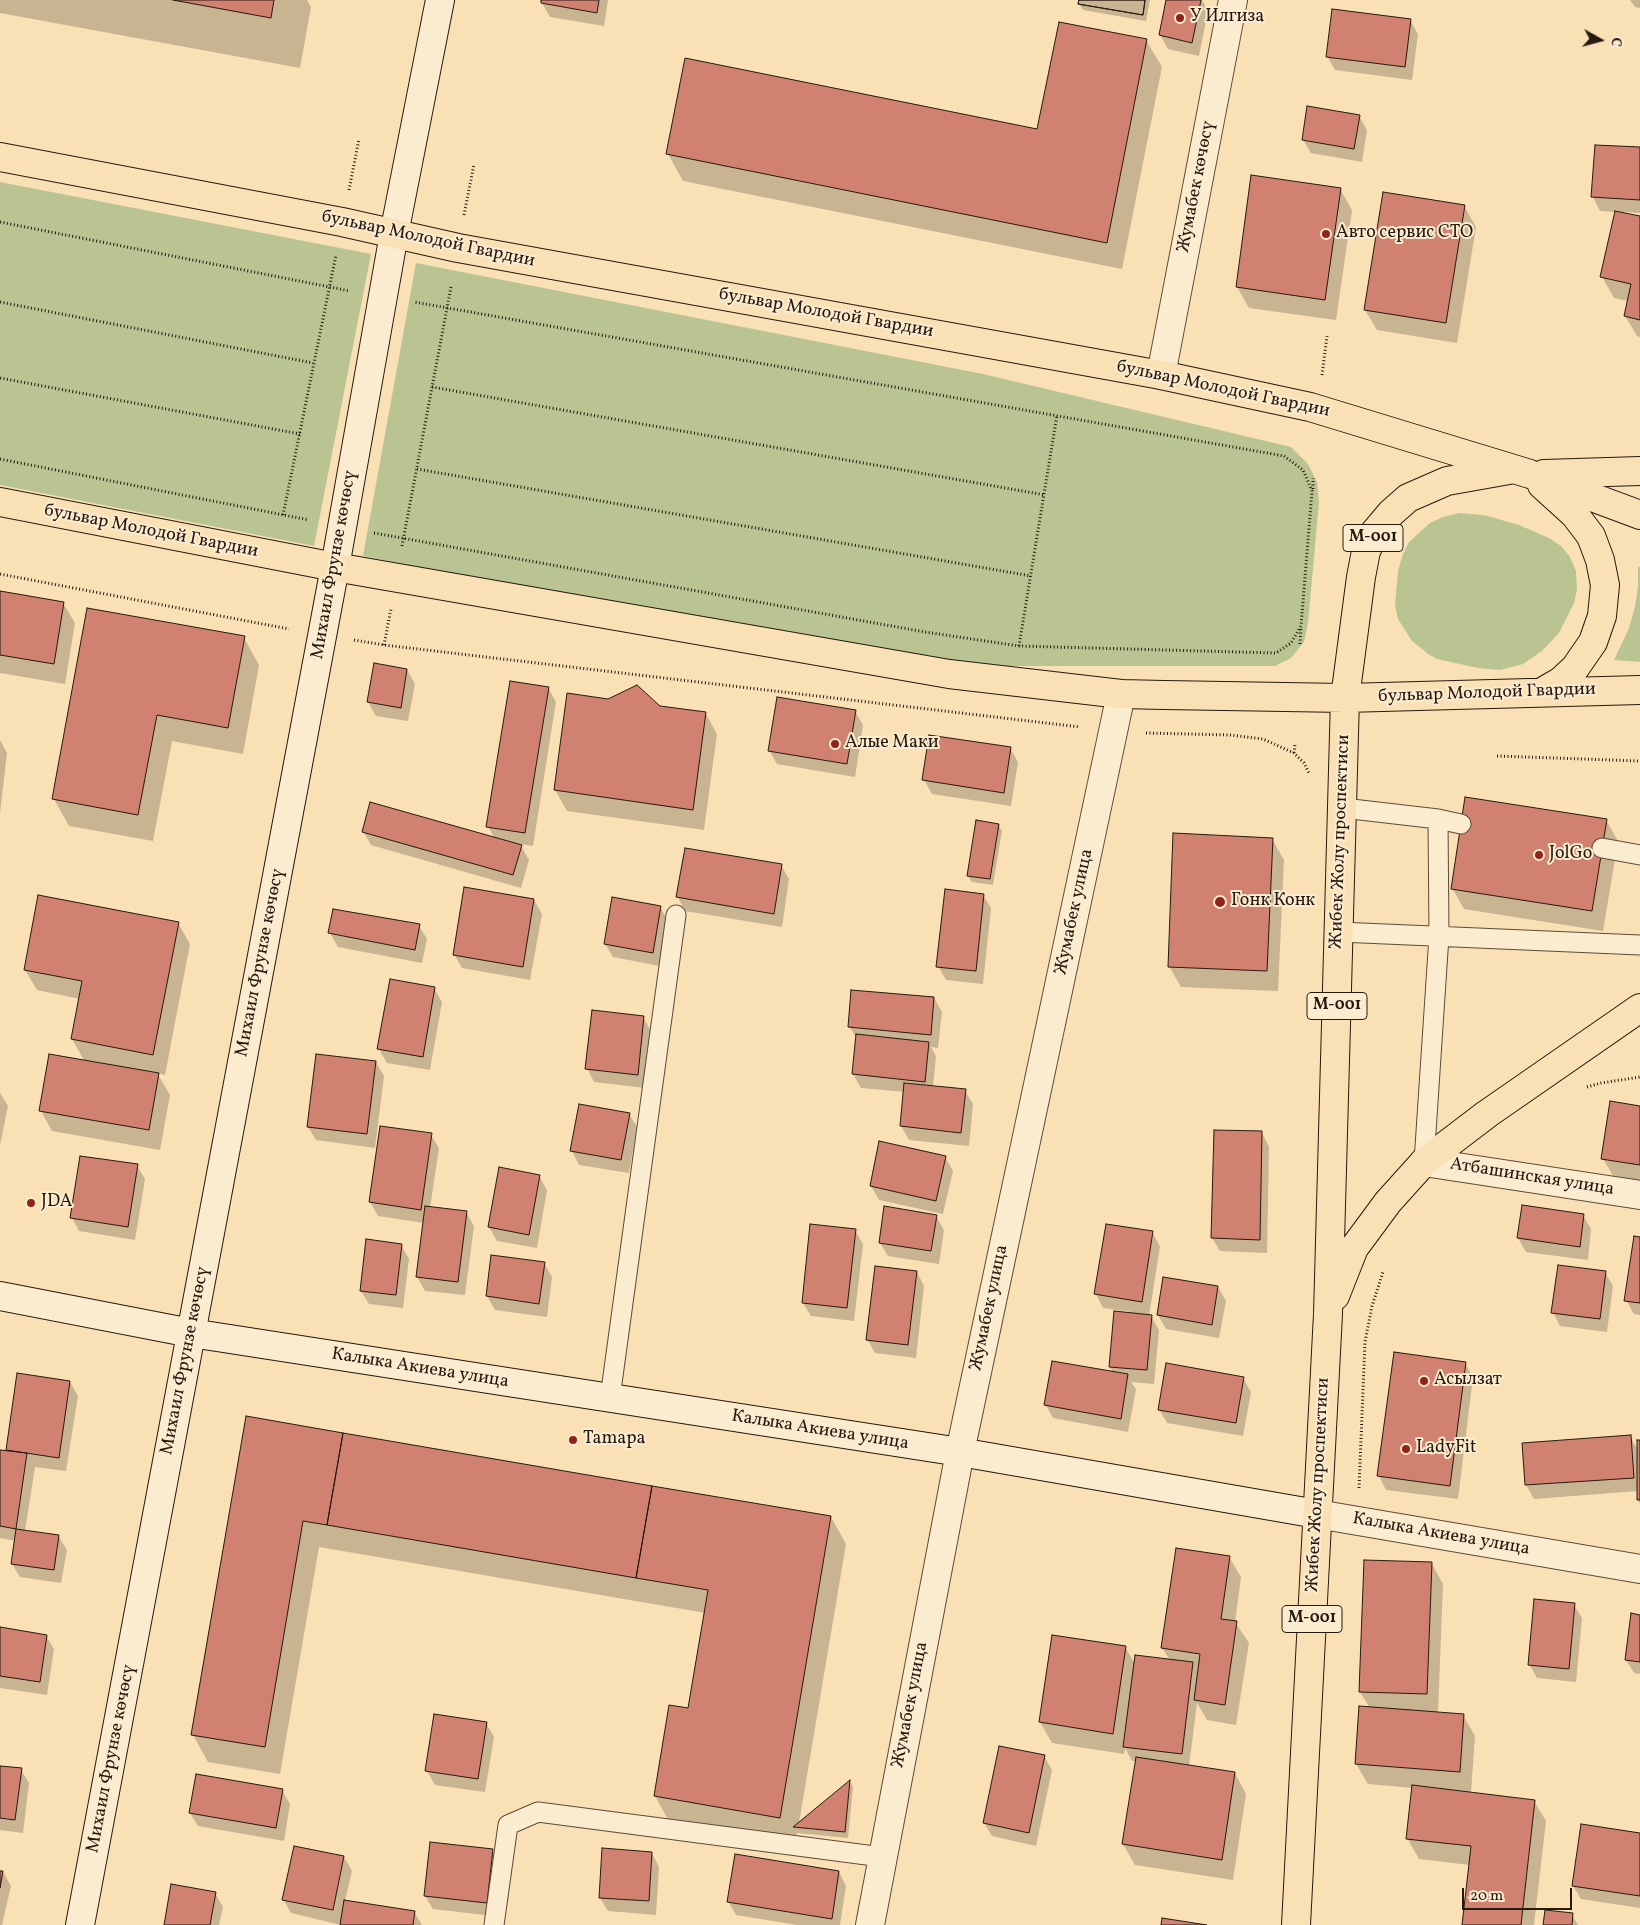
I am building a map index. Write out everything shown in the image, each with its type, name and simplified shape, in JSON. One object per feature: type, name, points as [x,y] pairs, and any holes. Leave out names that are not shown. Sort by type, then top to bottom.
[{"type":"main road","name":"бульвар Молодой Гвардии","points":[[0,156],[342,222],[458,248],[1161,375],[1310,407],[1522,471],[1640,515]]},
{"type":"main road","name":"М-001","points":[[1522,471],[1640,471]]},
{"type":"main road","points":[[1522,471],[1575,515],[1591,536],[1600,560],[1605,585],[1602,616],[1593,642],[1575,668],[1561,681],[1542,692]]},
{"type":"main road","name":"Жибек Жолу проспектиси","points":[[1296,1925],[1328,1314],[1345,698],[1361,577],[1366,551],[1375,532],[1391,513],[1408,498],[1447,481],[1522,471]]},
{"type":"main road","name":"бульвар Молодой Гвардии","points":[[0,502],[335,567],[949,674],[1121,694],[1345,698],[1640,690]]},
{"type":"main road","name":"Жибек Жолу проспектиси","points":[[1328,1314],[1354,1248],[1388,1202],[1424,1162],[1487,1114],[1640,1008]]},
{"type":"street","name":"Михаил Фрунзе көчөсү","points":[[80,1925],[323,635],[394,234],[440,0]]},
{"type":"street","name":"Жумабек көчөсү","points":[[1161,375],[1233,0]]},
{"type":"street","name":"Жумабек улица","points":[[870,1925],[960,1452],[1121,694]]},
{"type":"street","name":"Атбашинская улица","points":[[1424,1162],[1640,1195]]},
{"type":"street","name":"Калыка Акиева улица","points":[[0,1296],[191,1333],[960,1452],[1640,1569]]},
{"type":"lane","points":[[1343,808],[1461,824]]},
{"type":"lane","points":[[1424,1162],[1439,936],[1438,820]]},
{"type":"lane","points":[[1602,848],[1640,855]]},
{"type":"lane","points":[[610,1398],[676,915]]},
{"type":"lane","points":[[1339,932],[1640,945]]},
{"type":"lane","points":[[494,1925],[508,1825],[538,1812],[882,1857]]},
{"type":"path","points":[[284,515],[359,139]]},
{"type":"path","points":[[464,216],[474,164]]},
{"type":"path","points":[[0,222],[358,292]]},
{"type":"path","points":[[401,552],[451,287]]},
{"type":"path","points":[[0,302],[314,364]]},
{"type":"path","points":[[413,302],[1284,456],[1303,470],[1312,491]]},
{"type":"path","points":[[1322,375],[1327,336]]},
{"type":"path","points":[[0,378],[300,434]]},
{"type":"path","points":[[432,388],[1045,495]]},
{"type":"path","points":[[1019,646],[1058,415]]},
{"type":"path","points":[[0,459],[315,521]]},
{"type":"path","points":[[417,469],[1031,576]]},
{"type":"path","points":[[1300,644],[1313,478]]},
{"type":"path","points":[[371,532],[925,632],[1019,646],[1276,653],[1291,643],[1301,626]]},
{"type":"path","points":[[0,574],[384,645],[1114,730],[1230,735],[1263,739],[1294,753],[1304,763],[1311,779]]},
{"type":"path","points":[[384,645],[392,602]]},
{"type":"path","points":[[1294,753],[1295,744]]},
{"type":"path","points":[[1497,756],[1640,761]]},
{"type":"path","points":[[1304,763],[1310,763]]},
{"type":"path","points":[[1585,1088],[1601,1082],[1640,1078]]},
{"type":"path","points":[[1358,1521],[1365,1342],[1372,1306],[1384,1268]]},
{"type":"green space","points":[[0,182],[371,254],[314,546],[0,485]]},
{"type":"green space","points":[[416,263],[983,374],[1291,447],[1308,464],[1317,482],[1319,502],[1308,623],[1304,642],[1291,658],[1275,666],[927,666],[363,556]]},
{"type":"green space","points":[[1459,513],[1484,515],[1519,525],[1549,538],[1561,546],[1570,557],[1576,571],[1577,590],[1574,603],[1559,633],[1542,651],[1523,664],[1500,670],[1478,668],[1437,659],[1412,641],[1398,619],[1395,605],[1398,571],[1409,542],[1430,523]]},
{"type":"green space","points":[[1638,567],[1640,567],[1640,662],[1614,660],[1629,628],[1635,607]]},
{"type":"building","points":[[173,0],[274,0],[271,18]]},
{"type":"building","points":[[541,0],[599,0],[597,13],[541,3]]},
{"type":"building","points":[[1079,0],[1145,0],[1143,15],[1078,4]]},
{"type":"building","points":[[1079,0],[1145,0],[1143,15],[1078,4]]},
{"type":"building","name":"У Илгиза","points":[[1166,0],[1201,0],[1192,43],[1159,35]]},
{"type":"building","points":[[1332,9],[1411,19],[1405,67],[1326,57]]},
{"type":"building","points":[[1059,22],[1147,39],[1107,243],[666,154],[685,58],[1037,129]]},
{"type":"building","points":[[1307,106],[1360,115],[1354,149],[1302,140]]},
{"type":"building","points":[[1595,145],[1640,147],[1640,200],[1591,197]]},
{"type":"building","points":[[1251,175],[1341,188],[1325,300],[1236,287]]},
{"type":"building","points":[[1383,192],[1465,205],[1446,323],[1364,310]]},
{"type":"building","points":[[1615,211],[1640,216],[1640,320],[1624,316],[1631,284],[1600,277]]},
{"type":"building","points":[[0,591],[64,602],[54,664],[0,655]]},
{"type":"building","points":[[87,608],[245,636],[228,728],[157,715],[138,815],[52,799]]},
{"type":"building","points":[[374,663],[407,669],[401,708],[367,702]]},
{"type":"building","points":[[510,681],[549,687],[525,833],[486,827]]},
{"type":"building","points":[[637,685],[660,706],[706,712],[693,810],[554,790],[567,693],[608,699]]},
{"type":"building","points":[[777,697],[856,710],[847,764],[768,751]]},
{"type":"building","points":[[929,735],[1011,747],[1004,793],[922,780]]},
{"type":"building","points":[[1465,797],[1607,819],[1592,911],[1451,889]]},
{"type":"building","points":[[370,802],[522,845],[513,875],[362,832]]},
{"type":"building","points":[[976,820],[999,824],[990,879],[967,876]]},
{"type":"building","name":"Гонк Конк","points":[[1173,833],[1273,838],[1267,971],[1168,967]]},
{"type":"building","points":[[685,848],[782,864],[774,914],[676,897]]},
{"type":"building","points":[[464,887],[534,899],[523,967],[453,955]]},
{"type":"building","points":[[945,889],[984,894],[976,971],[936,967]]},
{"type":"building","points":[[38,895],[179,922],[153,1055],[71,1039],[82,981],[24,970]]},
{"type":"building","points":[[612,897],[661,906],[653,953],[604,944]]},
{"type":"building","points":[[333,909],[420,924],[415,950],[328,933]]},
{"type":"building","points":[[390,979],[435,987],[423,1057],[377,1049]]},
{"type":"building","points":[[851,990],[934,997],[931,1035],[848,1027]]},
{"type":"building","points":[[592,1010],[644,1016],[638,1075],[585,1069]]},
{"type":"building","points":[[856,1034],[929,1042],[925,1082],[852,1074]]},
{"type":"building","points":[[49,1054],[159,1073],[149,1130],[39,1111]]},
{"type":"building","points":[[316,1054],[376,1061],[367,1134],[307,1127]]},
{"type":"building","points":[[904,1083],[966,1089],[961,1133],[900,1126]]},
{"type":"building","points":[[1610,1101],[1640,1106],[1640,1165],[1601,1159]]},
{"type":"building","points":[[579,1104],[630,1113],[621,1160],[570,1151]]},
{"type":"building","points":[[380,1126],[432,1133],[421,1210],[369,1202]]},
{"type":"building","points":[[1214,1130],[1262,1131],[1260,1240],[1211,1238]]},
{"type":"building","points":[[879,1141],[946,1156],[936,1201],[870,1186]]},
{"type":"building","points":[[80,1156],[138,1164],[128,1227],[70,1218]]},
{"type":"building","points":[[499,1167],[540,1175],[529,1235],[488,1227]]},
{"type":"building","points":[[1522,1205],[1584,1214],[1580,1247],[1517,1238]]},
{"type":"building","points":[[425,1206],[467,1211],[458,1282],[416,1277]]},
{"type":"building","points":[[884,1206],[937,1215],[931,1251],[879,1243]]},
{"type":"building","points":[[810,1224],[856,1229],[847,1308],[802,1303]]},
{"type":"building","points":[[1106,1224],[1153,1231],[1142,1302],[1094,1294]]},
{"type":"building","points":[[1634,1236],[1640,1237],[1640,1303],[1624,1301]]},
{"type":"building","points":[[366,1239],[402,1244],[396,1295],[360,1291]]},
{"type":"building","points":[[491,1255],[545,1262],[539,1304],[486,1296]]},
{"type":"building","points":[[1558,1265],[1606,1271],[1600,1319],[1551,1313]]},
{"type":"building","points":[[875,1266],[917,1271],[908,1345],[866,1340]]},
{"type":"building","points":[[1163,1277],[1218,1286],[1212,1325],[1157,1315]]},
{"type":"building","points":[[1114,1311],[1152,1315],[1147,1370],[1109,1367]]},
{"type":"building","points":[[1394,1352],[1466,1362],[1450,1486],[1377,1476]]},
{"type":"building","points":[[1052,1361],[1128,1374],[1121,1419],[1044,1405]]},
{"type":"building","points":[[1166,1363],[1244,1377],[1236,1423],[1158,1410]]},
{"type":"building","points":[[17,1373],[70,1381],[59,1458],[6,1450]]},
{"type":"building","points":[[246,1416],[343,1433],[327,1525],[303,1521],[265,1747],[191,1735]]},
{"type":"building","points":[[343,1433],[652,1486],[636,1578],[327,1525]]},
{"type":"building","points":[[1631,1435],[1634,1478],[1525,1485],[1522,1443]]},
{"type":"building","points":[[1637,1440],[1640,1440],[1640,1500],[1637,1500]]},
{"type":"building","points":[[0,1450],[27,1453],[16,1529],[0,1526]]},
{"type":"building","points":[[652,1486],[831,1516],[780,1818],[654,1796],[669,1705],[688,1708],[708,1590],[636,1578]]},
{"type":"building","points":[[16,1529],[59,1535],[54,1570],[11,1564]]},
{"type":"building","points":[[1176,1548],[1230,1556],[1221,1619],[1237,1621],[1225,1705],[1194,1700],[1200,1654],[1161,1648]]},
{"type":"building","points":[[1364,1560],[1432,1562],[1427,1694],[1359,1692]]},
{"type":"building","points":[[1534,1599],[1575,1603],[1569,1669],[1528,1665]]},
{"type":"building","points":[[1631,1613],[1640,1615],[1640,1662],[1625,1660]]},
{"type":"building","points":[[0,1627],[47,1635],[40,1682],[0,1676]]},
{"type":"building","points":[[1052,1635],[1126,1646],[1113,1734],[1039,1722]]},
{"type":"building","points":[[1135,1655],[1193,1662],[1182,1754],[1123,1747]]},
{"type":"building","points":[[1359,1706],[1464,1714],[1460,1772],[1355,1764]]},
{"type":"building","points":[[434,1714],[487,1722],[478,1779],[425,1771]]},
{"type":"building","points":[[999,1746],[1045,1755],[1029,1833],[983,1823]]},
{"type":"building","points":[[1136,1757],[1235,1772],[1222,1860],[1122,1844]]},
{"type":"building","points":[[0,1766],[22,1768],[15,1820],[0,1818]]},
{"type":"building","points":[[196,1774],[283,1789],[276,1828],[189,1813]]},
{"type":"building","points":[[850,1780],[845,1832],[793,1827]]},
{"type":"building","points":[[1412,1785],[1535,1800],[1521,1925],[1462,1925],[1471,1846],[1406,1839]]},
{"type":"building","points":[[1581,1824],[1640,1833],[1640,1896],[1572,1886]]},
{"type":"building","points":[[430,1842],[493,1849],[487,1903],[424,1896]]},
{"type":"building","points":[[294,1846],[344,1856],[333,1910],[282,1900]]},
{"type":"building","points":[[602,1848],[652,1852],[649,1901],[599,1898]]},
{"type":"building","points":[[735,1854],[839,1871],[832,1919],[727,1902]]},
{"type":"building","points":[[0,1871],[3,1871],[0,1888]]},
{"type":"building","points":[[171,1884],[216,1892],[210,1925],[164,1925]]},
{"type":"building","points":[[344,1900],[415,1911],[413,1925],[340,1925]]},
{"type":"building","points":[[1545,1910],[1573,1913],[1572,1925],[1543,1925]]},
{"type":"building","points":[[1162,1918],[1207,1925],[1161,1925]]},
{"type":"place","name":"У Илгиза","points":[[1180,18]]},
{"type":"place","name":"Авто сервис СТО","points":[[1326,234]]},
{"type":"place","name":"Алые Маки","points":[[835,744]]},
{"type":"place","name":"JolGo","points":[[1539,855]]},
{"type":"place","name":"Гонк Конк","points":[[1220,902]]},
{"type":"place","name":"JDA","points":[[31,1203]]},
{"type":"place","name":"Асылзат","points":[[1424,1381]]},
{"type":"place","name":"Tamaра","points":[[573,1440]]},
{"type":"place","name":"LadyFit","points":[[1406,1449]]}]
